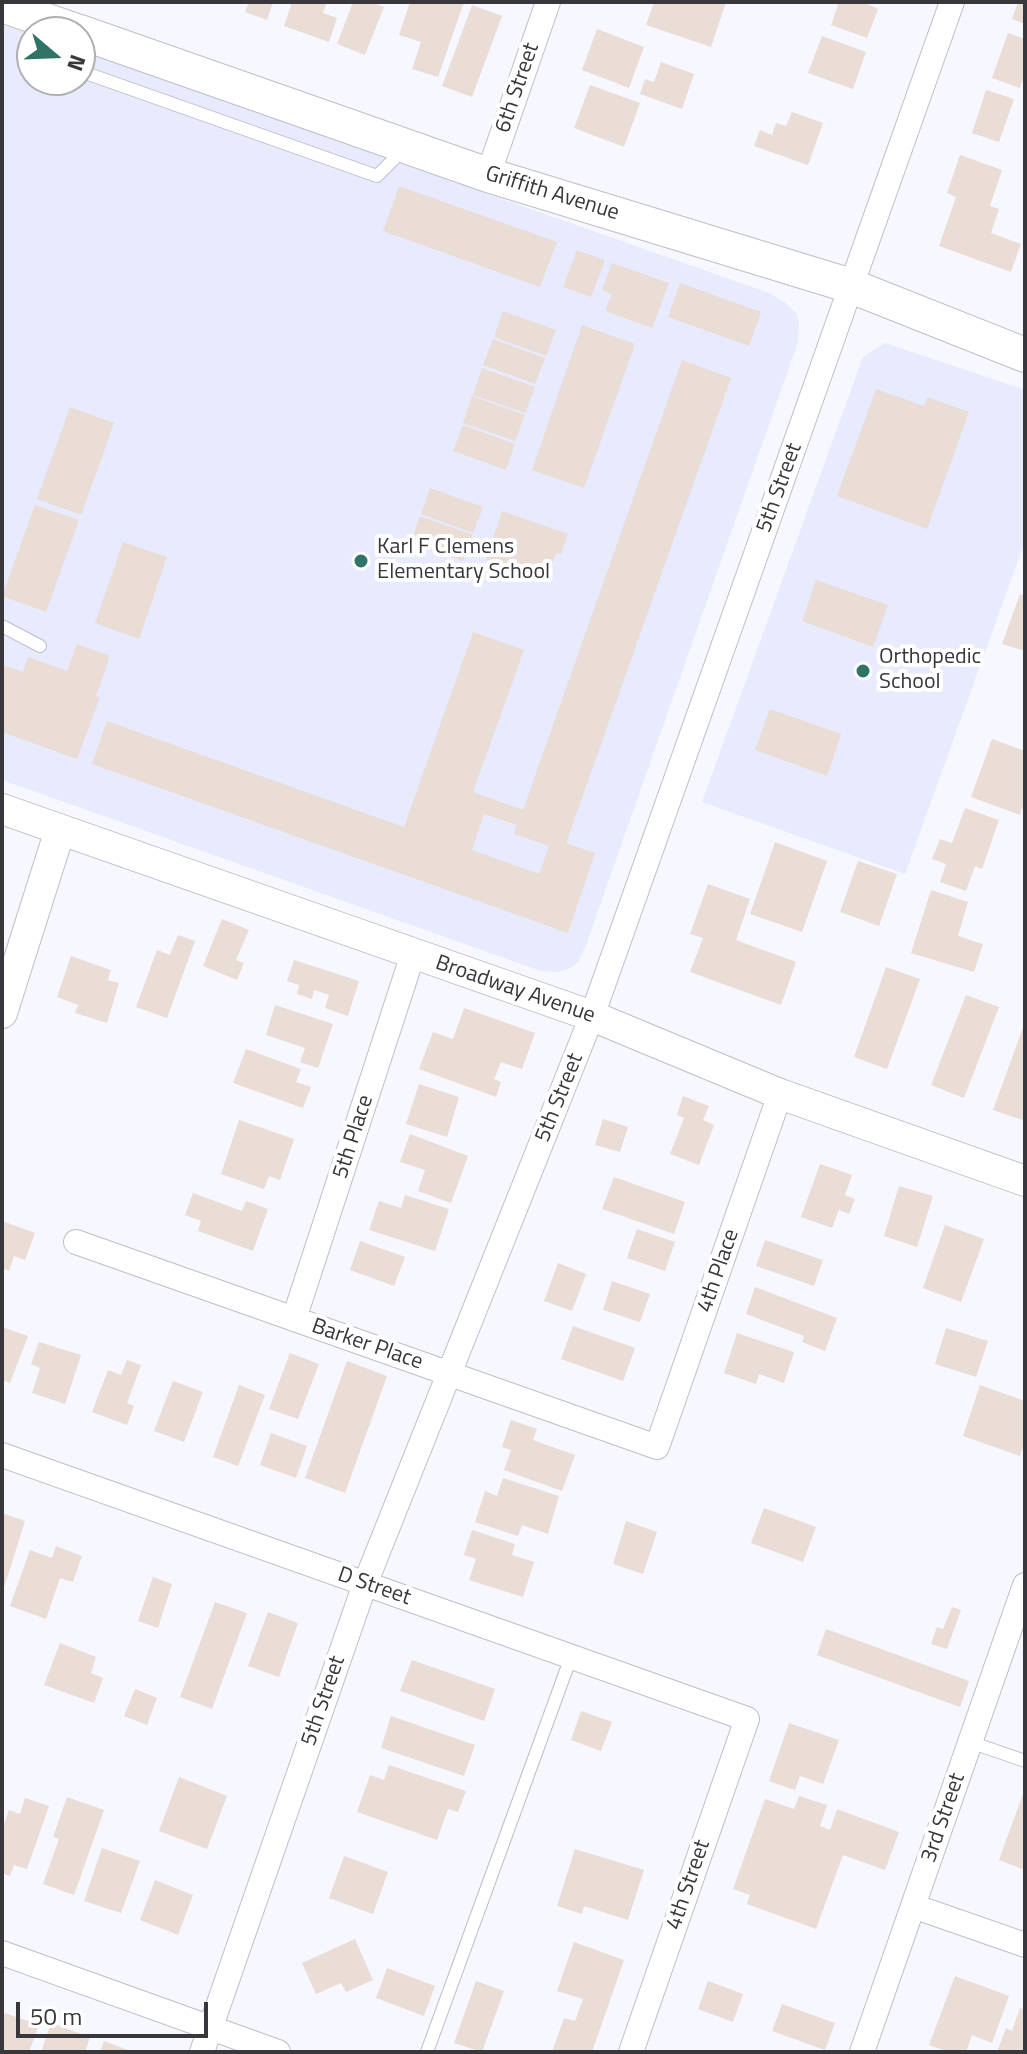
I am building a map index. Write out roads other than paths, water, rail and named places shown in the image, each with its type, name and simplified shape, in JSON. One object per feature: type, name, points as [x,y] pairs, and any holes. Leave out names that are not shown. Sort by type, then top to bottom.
[{"type":"main road","name":"Griffith Avenue","points":[[2,5],[24,16]]},
{"type":"main road","name":"Griffith Avenue","points":[[96,38],[488,175],[851,286],[1025,355]]},
{"type":"street","name":"6th Street","points":[[488,175],[548,2]]},
{"type":"street","name":"5th Street","points":[[202,2052],[365,1584],[592,1016],[952,2]]},
{"type":"street","name":"Broadway Avenue","points":[[2,809],[592,1016],[780,1094],[1025,1181]]},
{"type":"street","points":[[2,1013],[60,830]]},
{"type":"street","name":"5th Place","points":[[294,1319],[413,954]]},
{"type":"street","name":"4th Place","points":[[657,1447],[780,1094]]},
{"type":"street","name":"Barker Place","points":[[76,1242],[657,1447]]},
{"type":"street","name":"D Street","points":[[2,1455],[747,1719]]},
{"type":"street","name":"3rd Street","points":[[862,2052],[1025,1586]]},
{"type":"street","name":"4th Street","points":[[631,2052],[747,1719]]},
{"type":"street","points":[[913,1906],[1025,1945]]},
{"type":"street","points":[[2,1953],[278,2052]]},
{"type":"lane","points":[[96,77],[377,176],[407,146]]},
{"type":"lane","points":[[2,626],[40,646]]},
{"type":"lane","points":[[427,2052],[571,1657]]},
{"type":"lane","points":[[970,1742],[1025,1761]]},
{"type":"place","name":"Karl F Clemens Elementary School","points":[[361,561]]},
{"type":"place","name":"Orthopedic School","points":[[863,671]]}]
